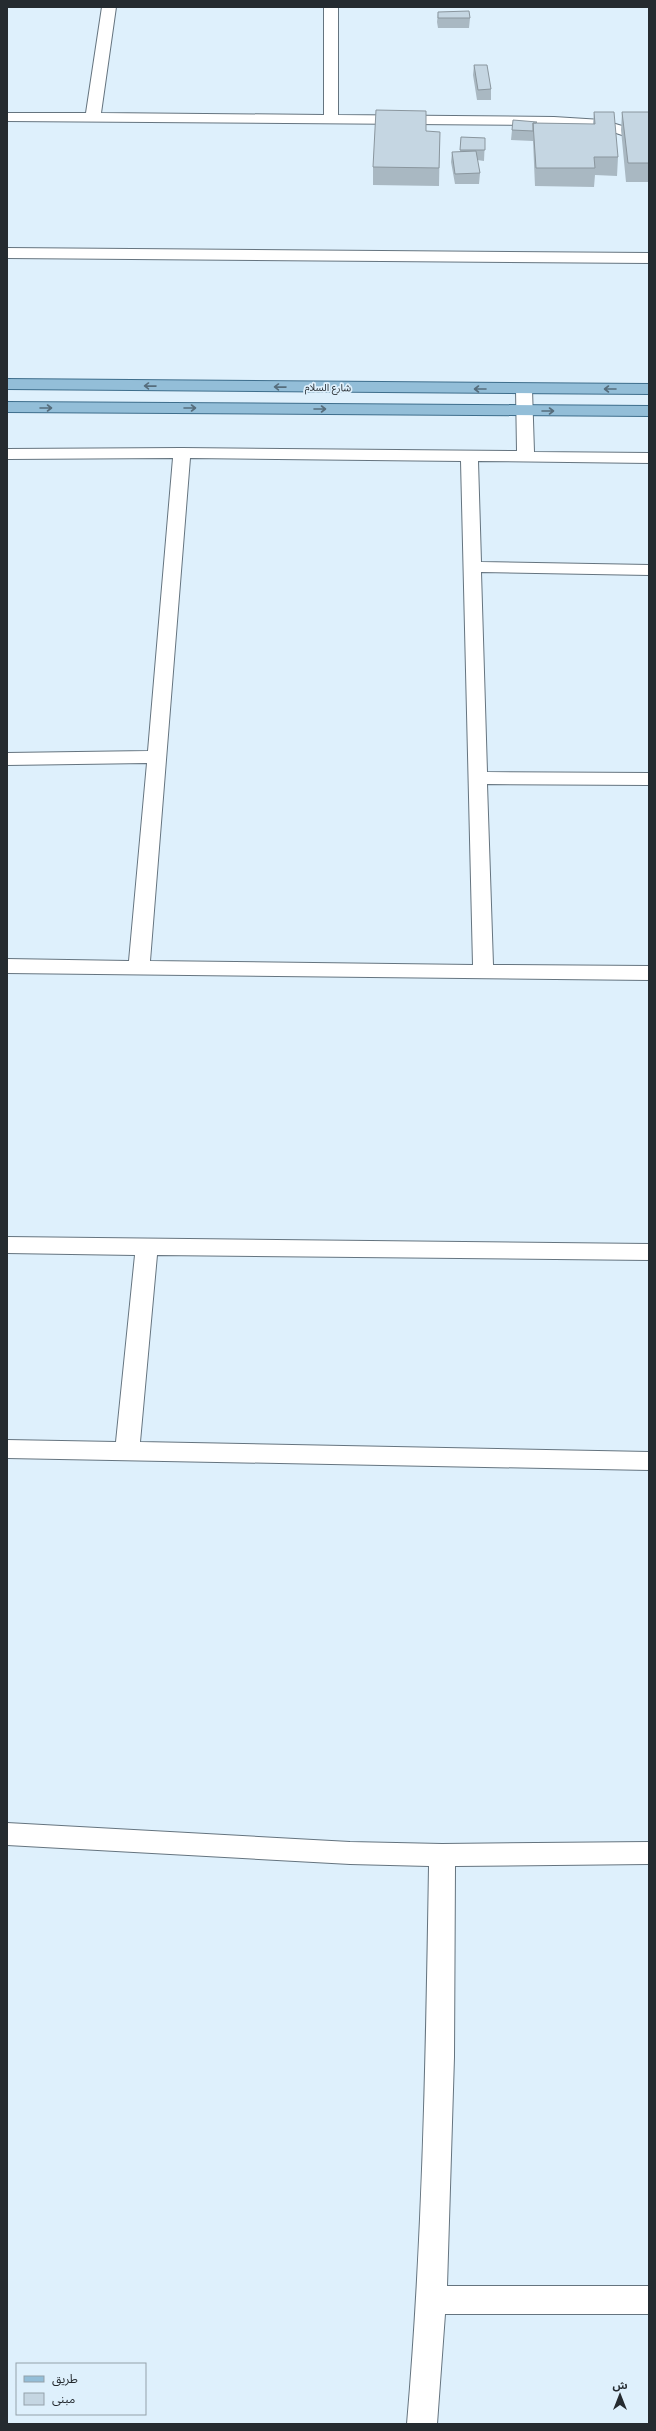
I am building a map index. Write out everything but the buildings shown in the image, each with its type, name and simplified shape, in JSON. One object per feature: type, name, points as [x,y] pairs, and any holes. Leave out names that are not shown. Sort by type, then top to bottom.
[{"type":"main road","name":"شارع السلام","points":[[7,384],[649,389]]},
{"type":"main road","name":"شارع السلام","points":[[7,407],[649,411]]},
{"type":"street","points":[[92,117],[109,7]]},
{"type":"street","points":[[331,7],[331,117]]},
{"type":"street","points":[[7,117],[331,117],[583,122],[622,129],[649,139]]},
{"type":"street","points":[[7,253],[649,258]]},
{"type":"street","points":[[524,389],[526,411],[526,458]]},
{"type":"street","points":[[7,454],[182,453],[526,458],[649,458]]},
{"type":"street","points":[[139,968],[182,453]]},
{"type":"street","points":[[469,457],[479,778],[483,972]]},
{"type":"street","points":[[472,567],[649,570]]},
{"type":"street","points":[[7,759],[157,757]]},
{"type":"street","points":[[479,778],[649,779]]},
{"type":"street","points":[[7,966],[649,973]]},
{"type":"street","points":[[7,1245],[649,1252]]},
{"type":"street","points":[[127,1451],[147,1246]]},
{"type":"street","points":[[7,1449],[649,1461]]},
{"type":"street","points":[[7,1834],[350,1853],[442,1855],[649,1853]]},
{"type":"street","points":[[422,2424],[432,2300],[440,2057],[442,1855]]},
{"type":"street","points":[[432,2300],[649,2300]]}]
